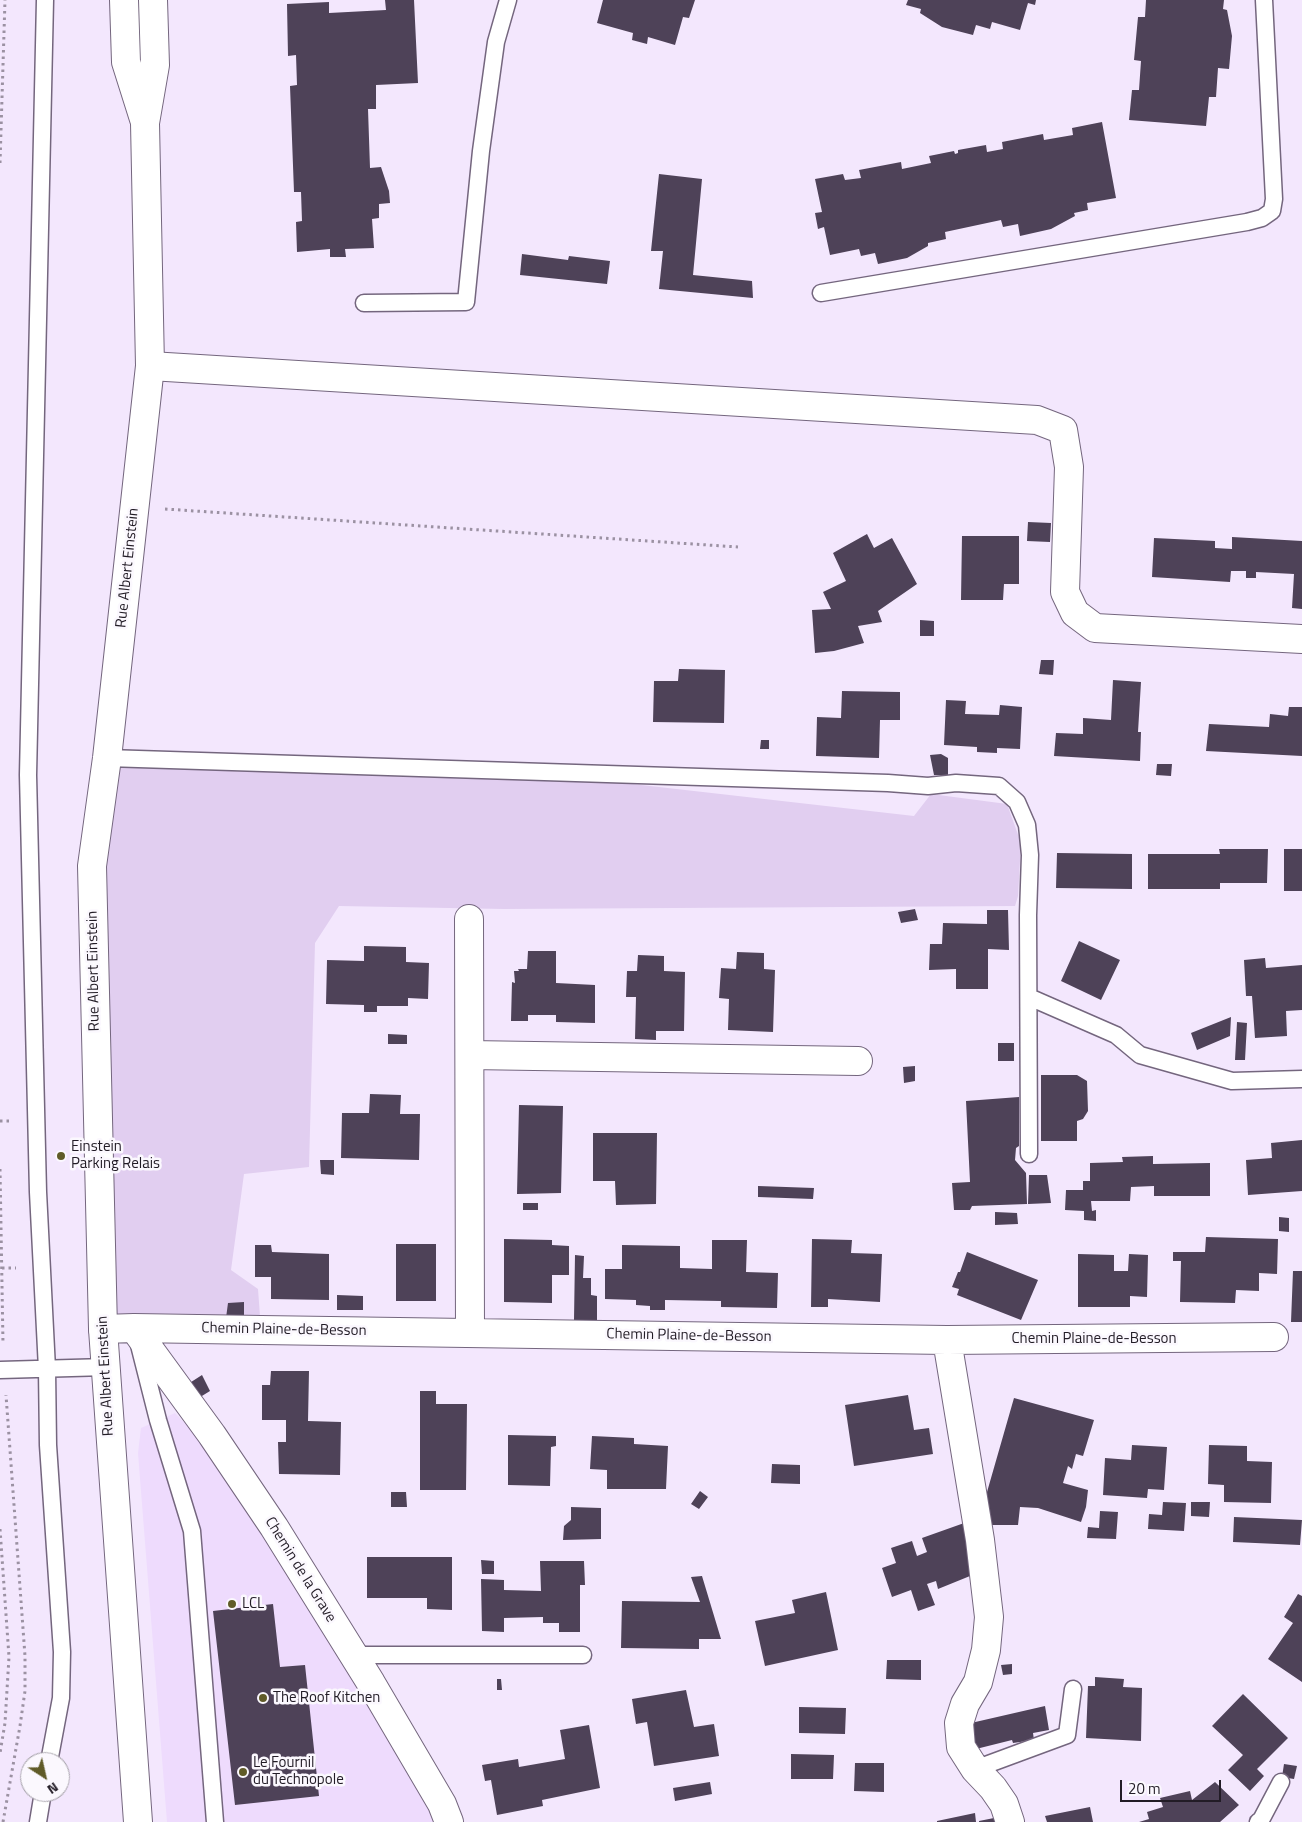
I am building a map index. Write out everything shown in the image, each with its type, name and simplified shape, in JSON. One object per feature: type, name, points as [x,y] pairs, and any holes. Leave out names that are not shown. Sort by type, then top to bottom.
[{"type":"street","name":"Rue Albert Einstein","points":[[124,0],[126,62],[145,122]]},
{"type":"street","name":"Rue Albert Einstein","points":[[138,1822],[103,1329],[92,866],[150,366],[145,122],[155,65],[153,0]]},
{"type":"street","points":[[150,366],[1038,420],[1063,430],[1069,467],[1065,592],[1075,612],[1095,628],[1302,639]]},
{"type":"street","points":[[469,919],[470,1332]]},
{"type":"street","points":[[470,1055],[858,1061]]},
{"type":"street","name":"Chemin de la Grave","points":[[134,1328],[212,1435],[274,1527],[354,1655],[437,1796],[449,1822]]},
{"type":"street","name":"Chemin Plaine-de-Besson","points":[[103,1329],[470,1332],[947,1340],[1274,1337]]},
{"type":"street","points":[[947,1340],[980,1540],[989,1617],[986,1650],[978,1682],[965,1704],[959,1723],[962,1747],[975,1769],[993,1788],[1004,1804],[1010,1822]]},
{"type":"lane","points":[[45,0],[28,775],[38,1192],[47,1369],[48,1445],[62,1652],[62,1698],[51,1752]]},
{"type":"lane","points":[[364,303],[466,302],[481,151],[496,42],[508,0]]},
{"type":"lane","points":[[821,293],[1262,218],[1272,211],[1274,199],[1264,0]]},
{"type":"lane","points":[[106,758],[888,783],[928,786],[956,783],[999,786],[1017,802],[1026,826],[1030,855],[1028,914],[1029,1154]]},
{"type":"lane","points":[[1029,997],[1116,1035],[1140,1055],[1232,1081],[1302,1079]]},
{"type":"lane","points":[[134,1328],[158,1420],[192,1531],[215,1822]]},
{"type":"lane","points":[[0,1370],[107,1366]]},
{"type":"lane","points":[[354,1655],[583,1655]]},
{"type":"lane","points":[[975,1769],[1067,1735],[1073,1689]]},
{"type":"lane","points":[[1258,1822],[1261,1820],[1281,1782]]},
{"type":"lane","points":[[38,1822],[41,1802]]},
{"type":"path","points":[[0,163],[6,0]]},
{"type":"path","points":[[135,506],[738,547]]},
{"type":"path","points":[[0,1169],[4,1348]]},
{"type":"path","points":[[3,1822],[25,1691],[25,1656],[5,1389]]},
{"type":"path","points":[[0,1529],[9,1657],[5,1723],[0,1753]]},
{"type":"shaded area","points":[[107,758],[606,781],[914,816],[931,794],[1007,804],[1021,843],[1018,896],[1015,906],[504,909],[339,906],[315,943],[309,1167],[244,1174],[231,1270],[258,1289],[261,1330],[103,1329],[92,866]]},
{"type":"shaded area","points":[[175,1413],[201,1440],[414,1776],[434,1822],[167,1822],[138,1453],[141,1428]]},
{"type":"building","points":[[385,0],[414,0],[418,83],[376,85],[376,109],[368,109],[370,168],[381,167],[389,191],[390,203],[379,204],[379,218],[372,219],[374,248],[345,249],[346,257],[330,257],[330,249],[297,252],[296,222],[302,221],[301,192],[294,192],[290,86],[297,85],[296,55],[288,56],[287,4],[329,2],[329,13],[386,10]]},
{"type":"building","points":[[603,0],[695,0],[689,18],[683,17],[675,45],[648,37],[647,44],[632,40],[633,33],[597,23]]},
{"type":"building","points":[[908,0],[1036,0],[1035,5],[1028,3],[1020,30],[992,22],[990,29],[976,25],[973,35],[942,27],[920,13],[921,9],[906,5]]},
{"type":"building","points":[[1146,0],[1224,0],[1223,9],[1227,10],[1232,36],[1229,69],[1218,68],[1216,97],[1209,97],[1206,126],[1129,120],[1132,90],[1139,90],[1141,61],[1134,60],[1138,17],[1145,17]]},
{"type":"building","points":[[1102,122],[1116,198],[1087,203],[1088,210],[1074,213],[1075,216],[1051,229],[1020,236],[1018,224],[1003,227],[1001,220],[945,232],[946,239],[928,243],[928,246],[907,258],[878,264],[875,253],[861,256],[859,249],[830,255],[824,227],[818,229],[815,213],[822,212],[815,179],[843,174],[845,180],[861,178],[859,170],[901,162],[902,169],[931,163],[929,156],[954,151],[955,154],[958,153],[958,150],[986,145],[987,152],[1003,149],[1002,142],[1043,134],[1044,140],[1073,135],[1072,128]]},
{"type":"building","points":[[659,174],[702,179],[693,275],[752,281],[753,298],[659,289],[663,251],[651,251]]},
{"type":"building","points":[[522,254],[568,260],[569,256],[610,261],[607,284],[520,275]]},
{"type":"building","points":[[1028,522],[1051,523],[1050,542],[1027,541]]},
{"type":"building","points":[[867,534],[874,548],[892,538],[917,584],[878,611],[882,622],[858,626],[864,643],[834,651],[815,653],[812,610],[831,609],[823,592],[846,581],[833,553]]},
{"type":"building","points":[[962,536],[1019,536],[1019,584],[1004,584],[1003,600],[961,600]]},
{"type":"building","points":[[1232,537],[1302,541],[1302,609],[1292,608],[1294,574],[1256,572],[1256,578],[1246,578],[1246,571],[1231,571],[1230,582],[1152,577],[1154,538],[1215,541],[1215,548],[1232,549]]},
{"type":"building","points":[[920,620],[934,621],[934,636],[920,636]]},
{"type":"building","points":[[1041,660],[1054,660],[1053,675],[1039,674]]},
{"type":"building","points":[[679,669],[725,670],[724,723],[653,722],[654,681],[678,681]]},
{"type":"building","points":[[1113,680],[1141,682],[1138,732],[1141,732],[1140,761],[1054,756],[1056,733],[1083,734],[1083,718],[1111,720]]},
{"type":"building","points":[[842,691],[900,692],[900,720],[880,720],[879,758],[816,756],[817,717],[841,718]]},
{"type":"building","points":[[946,700],[966,701],[965,714],[999,715],[1000,705],[1022,707],[1020,749],[997,748],[997,753],[977,752],[977,747],[944,745]]},
{"type":"building","points":[[1289,707],[1302,707],[1302,756],[1206,751],[1209,724],[1269,727],[1270,714],[1288,716]]},
{"type":"building","points":[[761,740],[769,740],[769,749],[760,749]]},
{"type":"building","points":[[941,754],[948,758],[948,775],[934,775],[930,755]]},
{"type":"building","points":[[1157,764],[1172,764],[1171,776],[1156,775]]},
{"type":"building","points":[[1219,849],[1268,849],[1267,883],[1220,883],[1220,889],[1148,889],[1148,854],[1220,854]]},
{"type":"building","points":[[1284,849],[1302,849],[1302,891],[1284,891]]},
{"type":"building","points":[[1057,853],[1132,854],[1132,889],[1056,888]]},
{"type":"building","points":[[915,909],[918,920],[901,923],[898,912]]},
{"type":"building","points":[[987,910],[1008,910],[1009,950],[988,949],[988,989],[956,989],[956,969],[929,970],[930,944],[942,944],[943,923],[987,924]]},
{"type":"building","points":[[1079,941],[1120,960],[1101,1000],[1061,981]]},
{"type":"building","points":[[364,946],[406,947],[406,962],[429,963],[428,999],[408,998],[408,1006],[377,1006],[377,1012],[364,1012],[364,1005],[326,1004],[327,960],[364,961]]},
{"type":"building","points":[[528,951],[556,951],[556,983],[595,985],[595,1023],[556,1022],[556,1015],[528,1015],[528,1021],[511,1021],[512,982],[515,983],[514,971],[527,969]]},
{"type":"building","points":[[737,952],[764,953],[764,969],[775,970],[773,1032],[728,1030],[729,999],[719,998],[721,968],[736,969]]},
{"type":"building","points":[[638,955],[664,956],[664,971],[685,972],[684,1031],[656,1031],[656,1040],[635,1039],[636,997],[626,997],[627,971],[637,971]]},
{"type":"building","points":[[1265,958],[1266,968],[1302,965],[1302,1010],[1286,1011],[1287,1036],[1255,1038],[1252,996],[1246,996],[1244,960]]},
{"type":"building","points":[[1231,1017],[1230,1036],[1197,1050],[1191,1033]]},
{"type":"building","points":[[1237,1022],[1247,1023],[1245,1060],[1235,1060]]},
{"type":"building","points":[[388,1034],[407,1035],[407,1044],[388,1044]]},
{"type":"building","points":[[998,1043],[1014,1043],[1014,1061],[998,1061]]},
{"type":"building","points":[[915,1066],[915,1081],[904,1083],[903,1067]]},
{"type":"building","points":[[1041,1075],[1077,1075],[1087,1081],[1088,1111],[1083,1119],[1077,1121],[1077,1141],[1041,1141]]},
{"type":"building","points":[[370,1094],[401,1095],[400,1114],[420,1114],[419,1160],[341,1158],[342,1113],[369,1113]]},
{"type":"building","points":[[1019,1097],[1019,1146],[1016,1148],[1015,1160],[1026,1173],[1027,1204],[972,1206],[970,1210],[954,1210],[952,1183],[970,1182],[966,1101]]},
{"type":"building","points":[[519,1105],[563,1106],[561,1193],[517,1194]]},
{"type":"building","points":[[593,1133],[657,1133],[656,1204],[616,1205],[615,1181],[593,1181]]},
{"type":"building","points":[[1302,1140],[1302,1191],[1248,1195],[1246,1160],[1272,1158],[1271,1143]]},
{"type":"building","points":[[1153,1156],[1153,1164],[1210,1163],[1210,1196],[1154,1196],[1154,1186],[1131,1187],[1130,1201],[1091,1201],[1092,1211],[1096,1210],[1096,1221],[1084,1220],[1084,1211],[1065,1210],[1066,1190],[1083,1190],[1083,1181],[1090,1181],[1090,1163],[1123,1162],[1122,1157]]},
{"type":"building","points":[[320,1160],[334,1160],[334,1175],[321,1174]]},
{"type":"building","points":[[1029,1175],[1047,1175],[1051,1203],[1028,1204]]},
{"type":"building","points":[[758,1186],[814,1188],[813,1199],[758,1197]]},
{"type":"building","points":[[523,1203],[538,1203],[538,1210],[523,1210]]},
{"type":"building","points":[[995,1212],[1017,1213],[1018,1224],[995,1225]]},
{"type":"building","points":[[1279,1217],[1289,1218],[1289,1232],[1279,1231]]},
{"type":"building","points":[[1206,1237],[1278,1239],[1277,1274],[1259,1273],[1259,1291],[1236,1290],[1235,1303],[1180,1302],[1181,1261],[1173,1261],[1173,1252],[1205,1252]]},
{"type":"building","points":[[504,1239],[552,1240],[552,1245],[569,1246],[569,1275],[552,1275],[552,1303],[504,1302]]},
{"type":"building","points":[[812,1239],[852,1240],[851,1253],[882,1254],[880,1302],[828,1299],[828,1307],[811,1307]]},
{"type":"building","points":[[712,1240],[747,1240],[746,1272],[778,1273],[777,1308],[721,1307],[721,1301],[665,1300],[665,1310],[650,1310],[650,1306],[636,1305],[636,1300],[605,1299],[605,1269],[622,1269],[622,1245],[680,1246],[680,1268],[712,1269]]},
{"type":"building","points":[[396,1244],[436,1244],[436,1301],[396,1301]]},
{"type":"building","points":[[255,1245],[271,1245],[272,1252],[329,1254],[329,1300],[271,1299],[271,1277],[255,1277]]},
{"type":"building","points":[[967,1252],[1038,1280],[1021,1320],[957,1295],[959,1289],[952,1287]]},
{"type":"building","points":[[1078,1254],[1114,1255],[1114,1271],[1128,1271],[1129,1254],[1148,1255],[1147,1297],[1130,1296],[1130,1307],[1078,1307]]},
{"type":"building","points":[[575,1255],[584,1256],[583,1278],[591,1278],[591,1295],[597,1296],[597,1320],[574,1320]]},
{"type":"building","points":[[1293,1271],[1302,1271],[1302,1322],[1291,1322]]},
{"type":"building","points":[[337,1295],[363,1296],[363,1310],[337,1310]]},
{"type":"building","points":[[244,1302],[244,1317],[226,1318],[228,1303]]},
{"type":"building","points":[[271,1371],[309,1371],[308,1421],[341,1422],[340,1475],[279,1474],[278,1442],[286,1442],[286,1420],[262,1420],[262,1385],[270,1385]]},
{"type":"building","points":[[202,1375],[210,1391],[197,1399],[188,1384]]},
{"type":"building","points":[[420,1391],[436,1391],[436,1404],[467,1404],[466,1490],[420,1490]]},
{"type":"building","points":[[908,1395],[914,1430],[929,1428],[933,1454],[854,1466],[845,1405]]},
{"type":"building","points":[[1014,1398],[1094,1420],[1083,1456],[1076,1454],[1072,1469],[1068,1466],[1063,1483],[1088,1490],[1086,1507],[1081,1522],[1038,1508],[1020,1507],[1018,1525],[990,1525],[987,1512],[988,1500],[985,1499]]},
{"type":"building","points":[[508,1435],[556,1436],[556,1446],[551,1447],[550,1486],[508,1485]]},
{"type":"building","points":[[592,1436],[634,1438],[634,1444],[668,1446],[666,1489],[607,1489],[607,1470],[590,1469]]},
{"type":"building","points":[[1132,1445],[1167,1447],[1164,1490],[1148,1489],[1147,1498],[1103,1495],[1105,1458],[1131,1460]]},
{"type":"building","points":[[1209,1445],[1247,1446],[1247,1461],[1272,1462],[1271,1503],[1224,1502],[1224,1485],[1208,1484]]},
{"type":"building","points":[[772,1464],[800,1465],[800,1484],[771,1483]]},
{"type":"building","points":[[700,1491],[708,1497],[699,1509],[691,1504]]},
{"type":"building","points":[[391,1492],[406,1492],[407,1507],[391,1507]]},
{"type":"building","points":[[1163,1502],[1186,1503],[1184,1531],[1148,1529],[1149,1514],[1162,1515]]},
{"type":"building","points":[[1191,1502],[1210,1502],[1209,1517],[1191,1516]]},
{"type":"building","points":[[571,1507],[601,1508],[601,1539],[563,1540],[564,1526],[571,1520]]},
{"type":"building","points":[[1100,1511],[1118,1512],[1116,1539],[1087,1538],[1088,1527],[1099,1528]]},
{"type":"building","points":[[1234,1517],[1302,1520],[1300,1545],[1233,1542]]},
{"type":"building","points":[[967,1522],[970,1576],[938,1589],[936,1581],[927,1584],[935,1605],[918,1611],[911,1590],[892,1597],[882,1568],[896,1563],[891,1548],[912,1541],[917,1556],[927,1552],[922,1538]]},
{"type":"building","points":[[367,1557],[452,1557],[452,1610],[427,1609],[427,1598],[367,1598]]},
{"type":"building","points":[[481,1560],[494,1561],[494,1574],[482,1574]]},
{"type":"building","points":[[540,1561],[584,1561],[585,1585],[580,1585],[580,1632],[559,1632],[559,1623],[543,1623],[543,1617],[504,1618],[504,1632],[482,1631],[481,1579],[504,1580],[504,1590],[541,1591]]},
{"type":"building","points":[[702,1576],[721,1639],[699,1639],[699,1649],[621,1648],[622,1601],[700,1602],[691,1577]]},
{"type":"building","points":[[826,1592],[838,1650],[765,1666],[755,1621],[795,1613],[792,1600]]},
{"type":"building","points":[[1298,1594],[1302,1596],[1302,1682],[1268,1659],[1293,1623],[1284,1617]]},
{"type":"building","points":[[273,1604],[280,1667],[305,1665],[319,1796],[235,1805],[213,1611]]},
{"type":"building","points":[[887,1660],[921,1660],[921,1680],[886,1679]]},
{"type":"building","points":[[1012,1664],[1012,1674],[1003,1675],[1001,1665]]},
{"type":"building","points":[[1095,1677],[1124,1679],[1123,1687],[1142,1688],[1141,1741],[1086,1738],[1088,1686],[1095,1686]]},
{"type":"building","points":[[497,1679],[501,1679],[502,1690],[497,1690]]},
{"type":"building","points":[[686,1690],[694,1727],[714,1724],[719,1756],[654,1766],[647,1722],[636,1724],[632,1699]]},
{"type":"building","points":[[1243,1694],[1288,1738],[1257,1769],[1264,1776],[1250,1791],[1228,1770],[1243,1755],[1212,1726]]},
{"type":"building","points":[[1045,1706],[1049,1730],[1033,1733],[1034,1740],[1013,1743],[1012,1740],[972,1750],[971,1723]]},
{"type":"building","points":[[799,1707],[846,1708],[845,1734],[799,1733]]},
{"type":"building","points":[[589,1725],[600,1788],[542,1800],[543,1806],[497,1815],[491,1780],[485,1781],[482,1765],[518,1759],[519,1767],[565,1759],[560,1730]]},
{"type":"building","points":[[791,1754],[834,1755],[833,1779],[791,1779]]},
{"type":"building","points":[[855,1763],[884,1763],[884,1792],[854,1791]]},
{"type":"building","points":[[1284,1764],[1297,1766],[1294,1779],[1282,1777]]},
{"type":"building","points":[[710,1782],[712,1794],[675,1801],[673,1788]]},
{"type":"building","points":[[1215,1782],[1239,1805],[1220,1822],[1139,1822],[1149,1819],[1147,1812],[1163,1807],[1160,1798],[1190,1791],[1192,1800]]},
{"type":"building","points":[[1090,1807],[1093,1822],[1047,1822],[1045,1816]]},
{"type":"building","points":[[975,1813],[976,1822],[937,1822],[937,1821]]},
{"type":"building","points":[[994,1818],[995,1822],[979,1822],[979,1821]]},
{"type":"place","name":"Einstein Parking Relais","points":[[61,1156]]},
{"type":"place","name":"LCL","points":[[232,1604]]},
{"type":"place","name":"The Roof Kitchen","points":[[263,1698]]},
{"type":"place","name":"Le Fournil du Technopole","points":[[243,1772]]}]
